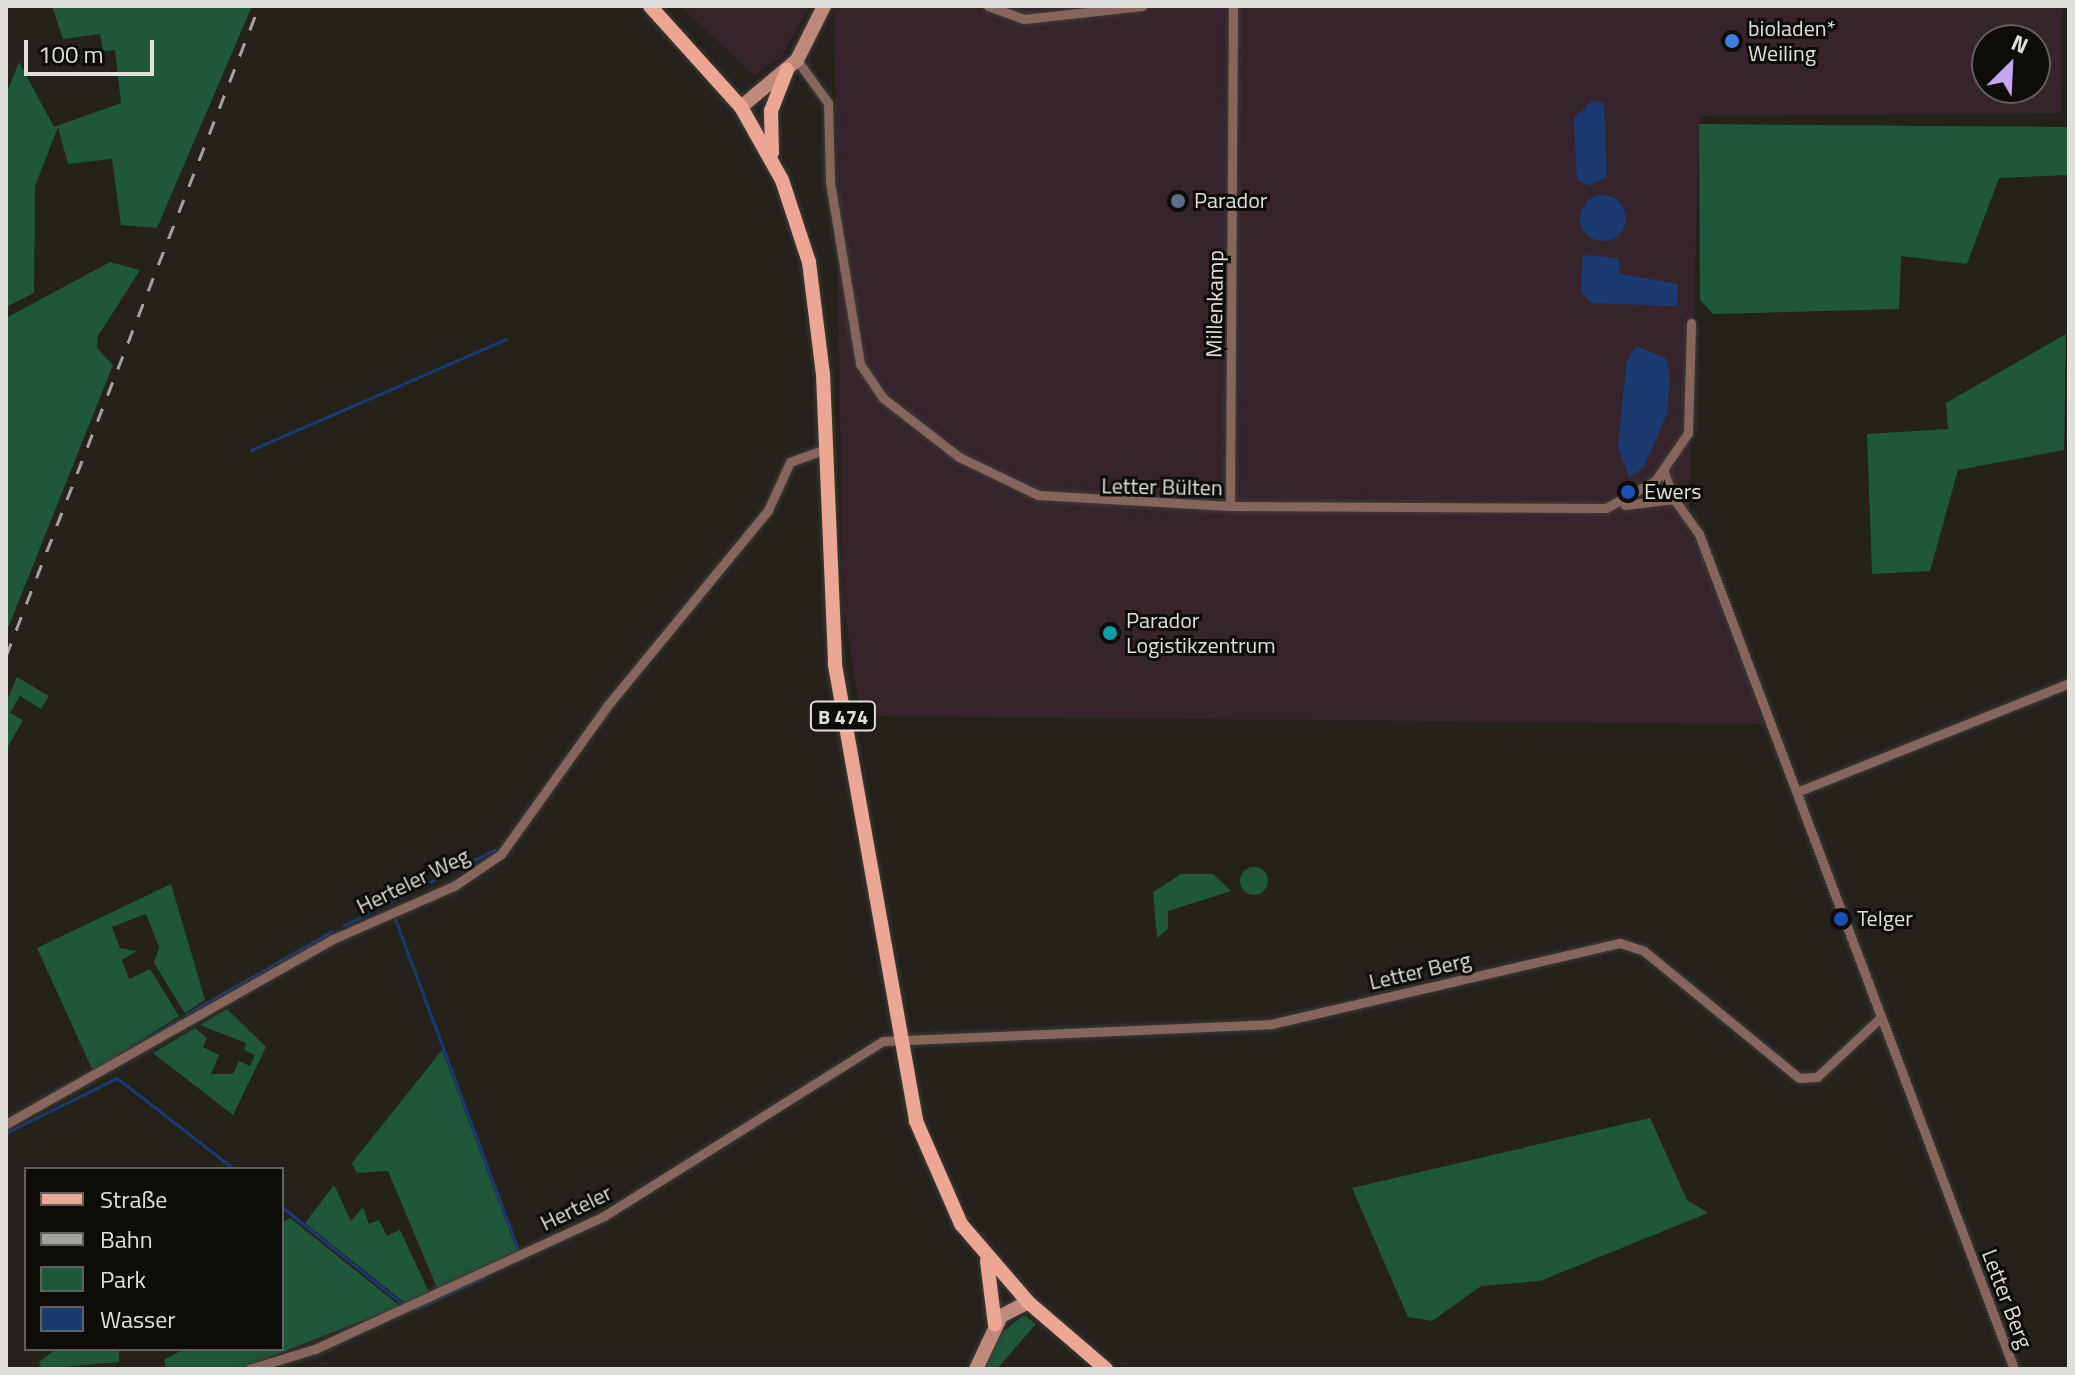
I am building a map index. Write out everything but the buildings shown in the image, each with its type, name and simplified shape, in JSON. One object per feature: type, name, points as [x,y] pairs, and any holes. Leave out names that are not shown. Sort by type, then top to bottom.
[{"type":"main road","name":"B 474","points":[[650,6],[741,107],[773,161],[801,227],[815,291],[835,665],[897,1039],[925,1146],[961,1224],[984,1254],[1028,1302],[1106,1369]]},
{"type":"main road","points":[[773,161],[771,111],[792,65]]},
{"type":"main road","points":[[984,1254],[997,1298],[995,1325]]},
{"type":"street","points":[[741,107],[792,65],[824,6]]},
{"type":"street","points":[[988,6],[1024,19],[1142,6]]},
{"type":"street","name":"Millenkamp","points":[[1230,506],[1233,6]]},
{"type":"street","name":"Letter Bülten","points":[[792,65],[825,90],[853,345],[883,398],[970,464],[1038,495],[1230,506],[1614,506]]},
{"type":"street","points":[[1614,506],[1664,472],[1688,433],[1691,323]]},
{"type":"street","name":"Herteler Weg","points":[[6,1124],[333,939],[454,886],[501,854],[608,705],[768,510],[790,462],[825,449]]},
{"type":"street","points":[[1614,506],[1674,499],[1664,472]]},
{"type":"street","name":"Letter Berg","points":[[1674,499],[1699,534],[2014,1369]]},
{"type":"street","points":[[1797,792],[2069,683]]},
{"type":"street","name":"Letter Berg","points":[[897,1039],[1271,1024],[1620,943],[1644,951],[1799,1078],[1817,1077],[1880,1018]]},
{"type":"street","name":"Herteler","points":[[249,1369],[315,1349],[604,1216],[872,1048],[897,1039]]},
{"type":"street","points":[[976,1369],[995,1325],[1010,1306],[1028,1302]]},
{"type":"street","points":[[989,1341],[1028,1302]]},
{"type":"shaded area","points":[[680,6],[810,6],[782,56],[755,76]]},
{"type":"shaded area","points":[[834,6],[2062,6],[2061,113],[1699,116],[1689,513],[1764,724],[861,716],[843,603]]},
{"type":"green space","points":[[52,6],[252,6],[157,228],[121,225],[112,159],[68,164],[58,127],[35,186],[34,293],[6,307],[6,95],[19,62],[54,127],[121,103],[115,50],[103,51],[100,34],[63,39]]},
{"type":"green space","points":[[1699,124],[2069,127],[2069,175],[1999,178],[1967,264],[1901,256],[1899,309],[1713,314],[1700,300]]},
{"type":"green space","points":[[110,262],[140,270],[98,336],[97,348],[113,365],[6,633],[6,318]]},
{"type":"green space","points":[[2066,334],[2064,450],[1958,470],[1930,571],[1872,574],[1867,434],[1948,429],[1946,403]]},
{"type":"green space","points":[[17,677],[49,696],[41,709],[20,696],[10,713],[23,720],[6,750],[6,703]]},
{"type":"green space","points":[[1254,867],[1264,871],[1268,881],[1264,891],[1254,895],[1244,891],[1240,881],[1244,871]]},
{"type":"green space","points":[[1181,874],[1213,874],[1231,891],[1168,911],[1168,929],[1157,938],[1153,892]]},
{"type":"green space","points":[[171,884],[205,1000],[185,1013],[154,963],[159,947],[146,914],[112,927],[120,948],[137,951],[122,960],[129,979],[150,969],[179,1016],[93,1071],[37,948]]},
{"type":"green space","points":[[227,1009],[266,1047],[233,1115],[153,1053],[195,1028],[207,1038],[203,1047],[219,1055],[211,1074],[233,1074],[239,1061],[250,1066],[255,1055],[244,1050],[246,1043],[200,1025]]},
{"type":"green space","points":[[442,1050],[517,1251],[437,1288],[388,1171],[357,1173],[352,1163]]},
{"type":"green space","points":[[1650,1118],[1687,1200],[1708,1213],[1540,1281],[1481,1286],[1432,1321],[1408,1317],[1352,1188]]},
{"type":"green space","points":[[334,1185],[351,1221],[363,1207],[369,1224],[379,1220],[387,1236],[400,1230],[429,1292],[405,1303],[305,1223]]},
{"type":"green space","points":[[290,1218],[400,1306],[239,1369],[166,1369],[164,1360],[180,1351],[284,1351],[284,1222]]},
{"type":"green space","points":[[1024,1315],[1036,1324],[997,1369],[982,1369],[1001,1333]]},
{"type":"green space","points":[[53,1351],[119,1351],[119,1362],[41,1369],[39,1362]]},
{"type":"water","points":[[1592,101],[1604,103],[1607,176],[1590,186],[1577,180],[1574,118]]},
{"type":"water","points":[[1603,195],[1620,201],[1626,218],[1620,235],[1603,241],[1586,235],[1580,218],[1586,201]]},
{"type":"water","points":[[1583,255],[1618,258],[1620,274],[1678,284],[1677,306],[1591,303],[1581,291]]},
{"type":"water","points":[[1636,346],[1666,358],[1670,379],[1667,413],[1644,467],[1629,478],[1618,446],[1627,360]]},
{"type":"waterway","points":[[251,450],[506,339]]},
{"type":"waterway","points":[[344,925],[494,850]]},
{"type":"waterway","points":[[395,919],[518,1250]]},
{"type":"waterway","points":[[187,1014],[332,931]]},
{"type":"waterway","points":[[125,1052],[180,1019]]},
{"type":"waterway","points":[[6,1133],[117,1078],[231,1167]]},
{"type":"waterway","points":[[284,1209],[402,1304]]},
{"type":"waterway","points":[[416,1309],[485,1277]]},
{"type":"railway","points":[[6,656],[259,6]]},
{"type":"place","name":"bioladen* Weiling","points":[[1732,41]]},
{"type":"place","name":"Parador","points":[[1178,201]]},
{"type":"place","name":"Ewers","points":[[1628,492]]},
{"type":"place","name":"Parador Logistikzentrum","points":[[1110,633]]},
{"type":"place","name":"Telger","points":[[1841,919]]}]
